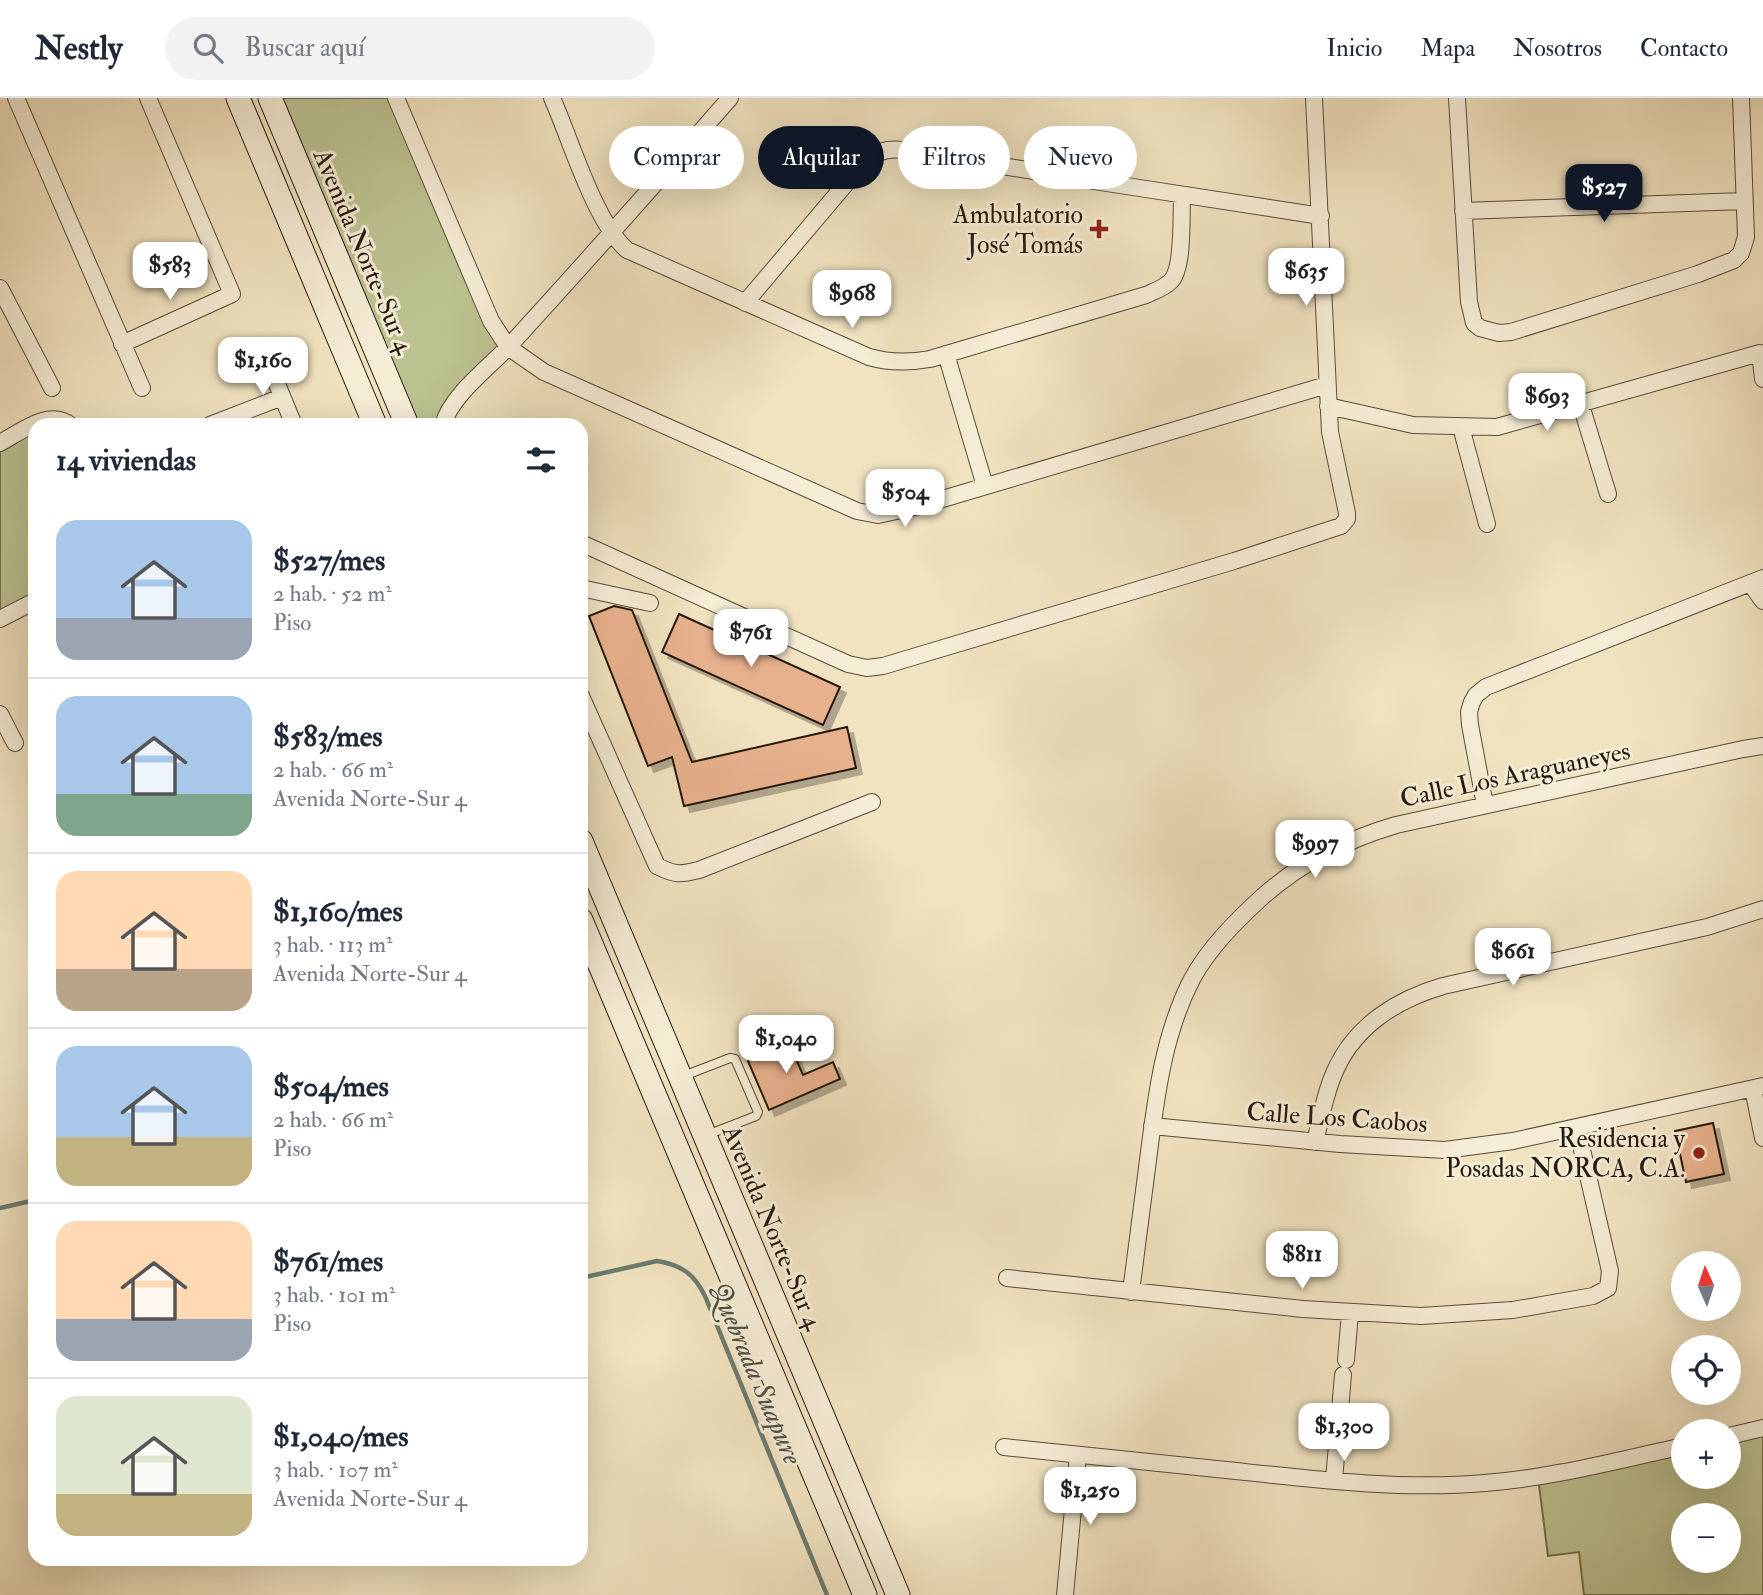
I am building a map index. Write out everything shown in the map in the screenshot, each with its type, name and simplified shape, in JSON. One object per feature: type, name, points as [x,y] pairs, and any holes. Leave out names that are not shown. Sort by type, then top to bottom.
[{"type":"main road","points":[[238,98],[372,418]]},
{"type":"main road","name":"Avenida Norte-Sur 4","points":[[270,98],[404,418]]},
{"type":"main road","name":"Avenida Norte-Sur 4","points":[[588,858],[898,1595]]},
{"type":"main road","points":[[588,937],[865,1595]]},
{"type":"street","points":[[16,98],[142,388]]},
{"type":"street","points":[[122,344],[232,294],[148,98]]},
{"type":"street","points":[[396,98],[491,321],[508,347],[544,372],[857,511],[868,514],[890,513],[1327,385]]},
{"type":"street","points":[[552,98],[598,208],[619,242],[638,256],[882,361],[914,362],[946,354],[1162,288],[1171,281],[1178,264],[1182,195]]},
{"type":"street","points":[[446,418],[458,399],[508,347],[730,98]]},
{"type":"street","points":[[588,546],[848,664],[874,668],[1341,526],[1347,519],[1347,513],[1332,447],[1328,405],[1314,98]]},
{"type":"street","points":[[1457,98],[1471,315],[1480,328],[1499,333],[1625,297],[1734,260],[1741,253],[1746,237],[1741,98]]},
{"type":"street","points":[[745,303],[865,161],[888,149],[1321,216]]},
{"type":"street","points":[[1463,211],[1744,201]]},
{"type":"street","points":[[0,288],[52,388]]},
{"type":"street","points":[[1328,405],[1392,421],[1432,427],[1510,425],[1760,353],[1763,379]]},
{"type":"street","points":[[946,354],[985,486]]},
{"type":"street","points":[[265,355],[291,418]]},
{"type":"street","points":[[228,418],[282,397]]},
{"type":"street","points":[[1581,405],[1608,494]]},
{"type":"street","points":[[1461,427],[1488,524]]},
{"type":"street","points":[[0,443],[28,429]]},
{"type":"street","points":[[1485,805],[1469,725],[1469,712],[1476,695],[1486,687],[1757,580],[1763,601]]},
{"type":"street","points":[[588,589],[650,603]]},
{"type":"street","points":[[0,619],[28,605]]},
{"type":"street","points":[[588,712],[657,866],[672,874],[680,875],[699,870],[872,802]]},
{"type":"street","points":[[0,713],[15,743]]},
{"type":"street","name":"Calle Los Araguaneyes","points":[[1131,1292],[1152,1126],[1166,1050],[1185,995],[1198,971],[1216,945],[1253,905],[1302,866],[1343,844],[1395,825],[1763,746]]},
{"type":"street","points":[[1315,1142],[1327,1093],[1347,1049],[1375,1019],[1406,999],[1443,986],[1707,927],[1763,909]]},
{"type":"street","points":[[1758,1087],[1763,1138]]},
{"type":"street","name":"Calle Los Caobos","points":[[1152,1126],[1315,1142],[1445,1150],[1513,1142],[1758,1087]]},
{"type":"street","points":[[1007,1279],[1350,1313],[1422,1316],[1486,1313],[1550,1305],[1601,1293],[1608,1288],[1610,1271],[1577,1128]]},
{"type":"street","points":[[1334,1480],[1350,1313]]},
{"type":"street","points":[[1741,1433],[1763,1428]]},
{"type":"street","points":[[1004,1447],[1408,1485],[1492,1483],[1538,1477],[1671,1449]]},
{"type":"street","points":[[1065,1595],[1078,1455]]},
{"type":"lane","points":[[679,1077],[730,1058],[735,1059],[758,1112],[756,1116],[704,1136]]},
{"type":"green space","points":[[270,98],[396,98],[508,347],[449,418],[404,418]]},
{"type":"green space","points":[[28,429],[28,605],[0,619],[0,443]]},
{"type":"green space","points":[[1763,1428],[1763,1595],[1584,1595],[1579,1552],[1548,1556],[1538,1477],[1671,1449],[1671,1489],[1741,1489],[1741,1433]]},
{"type":"building","points":[[614,606],[632,610],[692,762],[847,727],[856,768],[684,806],[672,757],[648,766],[589,616]]},
{"type":"building","points":[[679,614],[840,687],[823,725],[662,652]]},
{"type":"building","points":[[770,1036],[779,1056],[792,1050],[803,1075],[833,1062],[840,1079],[769,1110],[748,1061],[761,1056],[755,1043]]},
{"type":"building","name":"Residencia y Posadas NORCA, C.A.","points":[[1713,1123],[1724,1174],[1686,1182],[1675,1131]]},
{"type":"waterway","name":"Quebrada Suapure","points":[[0,1208],[28,1202]]},
{"type":"waterway","name":"Quebrada Suapure","points":[[588,1276],[657,1261],[680,1268],[696,1282],[705,1296],[827,1595]]},
{"type":"place","name":"Ambulatorio José Tomás","points":[[1099,229]]},
{"type":"place","name":"Residencia y Posadas NORCA, C.A.","points":[[1699,1153]]}]
